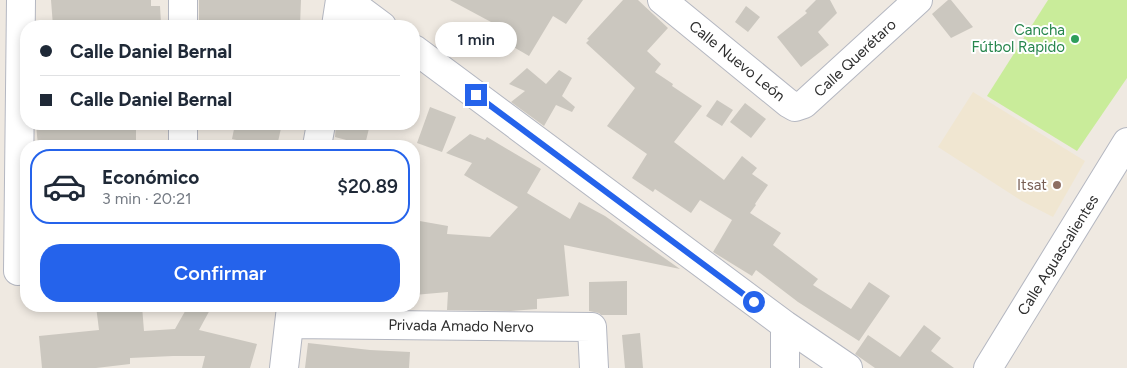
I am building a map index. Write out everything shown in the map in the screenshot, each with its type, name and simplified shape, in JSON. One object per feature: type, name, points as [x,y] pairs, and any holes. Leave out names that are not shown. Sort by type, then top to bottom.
[{"type":"street","points":[[21,0],[21,20]]},
{"type":"street","points":[[183,0],[183,20]]},
{"type":"street","points":[[337,20],[340,0]]},
{"type":"street","points":[[347,0],[374,20]]},
{"type":"street","name":"Calle Nuevo León","points":[[662,0],[788,103]]},
{"type":"street","name":"Calle Querétaro","points":[[788,103],[795,107],[804,104],[918,0]]},
{"type":"street","points":[[420,54],[785,325],[848,368]]},
{"type":"street","points":[[18,271],[20,90]]},
{"type":"street","name":"Calle Aguascalientes","points":[[988,368],[1127,142]]},
{"type":"street","points":[[284,368],[290,315]]},
{"type":"street","name":"Privada Amado Nervo","points":[[290,315],[592,327],[594,368]]},
{"type":"street","points":[[785,325],[785,368]]},
{"type":"shaded area","points":[[973,92],[1085,161],[1053,217],[1022,201],[938,147]]},
{"type":"green space","name":"Cancha Fútbol Rapido","points":[[1048,0],[1127,0],[1127,78],[1077,151],[987,96]]},
{"type":"building","points":[[51,0],[151,0],[151,6],[160,6],[161,20],[53,20]]},
{"type":"building","points":[[199,0],[301,0],[300,20],[199,20]]},
{"type":"building","points":[[450,0],[583,0],[566,24],[553,16],[529,56],[486,31],[491,22]]},
{"type":"building","points":[[623,0],[638,0],[668,28],[647,51],[661,64],[655,72],[702,106],[674,142],[724,180],[742,156],[757,168],[752,174],[768,185],[750,213],[781,233],[773,245],[818,279],[813,285],[851,309],[869,282],[890,296],[859,341],[798,302],[756,270],[752,276],[713,252],[732,220],[700,200],[691,213],[655,189],[653,192],[632,178],[647,154],[607,126],[635,88],[586,43],[589,40],[587,39]]},
{"type":"building","points":[[816,0],[830,0],[837,13],[818,32],[829,45],[801,67],[777,37],[807,13],[805,11]]},
{"type":"building","points":[[948,0],[951,0],[973,27],[951,38],[932,14]]},
{"type":"building","points":[[746,6],[760,17],[748,32],[735,22]]},
{"type":"building","points":[[527,68],[546,84],[559,70],[572,78],[562,96],[575,107],[572,112],[556,105],[544,126],[511,102],[525,91],[509,84]]},
{"type":"building","points":[[717,100],[733,110],[722,126],[706,116]]},
{"type":"building","points":[[745,103],[766,119],[751,138],[730,122]]},
{"type":"building","points":[[430,107],[456,117],[442,152],[420,144],[420,140],[418,140]]},
{"type":"building","points":[[37,130],[136,130],[136,140],[37,140]]},
{"type":"building","points":[[234,130],[281,130],[278,140],[232,139]]},
{"type":"building","points":[[336,130],[369,130],[366,140],[346,140],[335,137]]},
{"type":"building","points":[[470,134],[485,140],[487,137],[541,169],[527,193],[570,219],[579,202],[605,216],[680,269],[564,245],[569,296],[537,299],[537,309],[511,311],[447,310],[448,292],[420,294],[420,221],[448,226],[447,234],[490,237],[518,207],[464,175],[472,163],[446,153]]},
{"type":"building","points":[[627,281],[627,315],[601,315],[589,311],[589,282]]},
{"type":"building","points":[[97,312],[142,312],[144,331],[175,329],[185,312],[209,312],[199,330],[257,344],[250,368],[202,368],[205,356],[173,356],[130,358],[130,364],[96,368],[42,368],[39,336],[99,330]]},
{"type":"building","points":[[924,325],[941,338],[931,351],[954,368],[875,368],[855,354],[868,335],[900,357]]},
{"type":"building","points":[[640,333],[643,368],[625,368],[622,335]]},
{"type":"building","points":[[308,343],[370,350],[410,352],[409,368],[305,368]]},
{"type":"place","name":"Cancha Fútbol Rapido","points":[[1075,39]]},
{"type":"place","name":"Itsat","points":[[1057,185]]},
{"type":"route","points":[[476,95],[754,302]]}]
